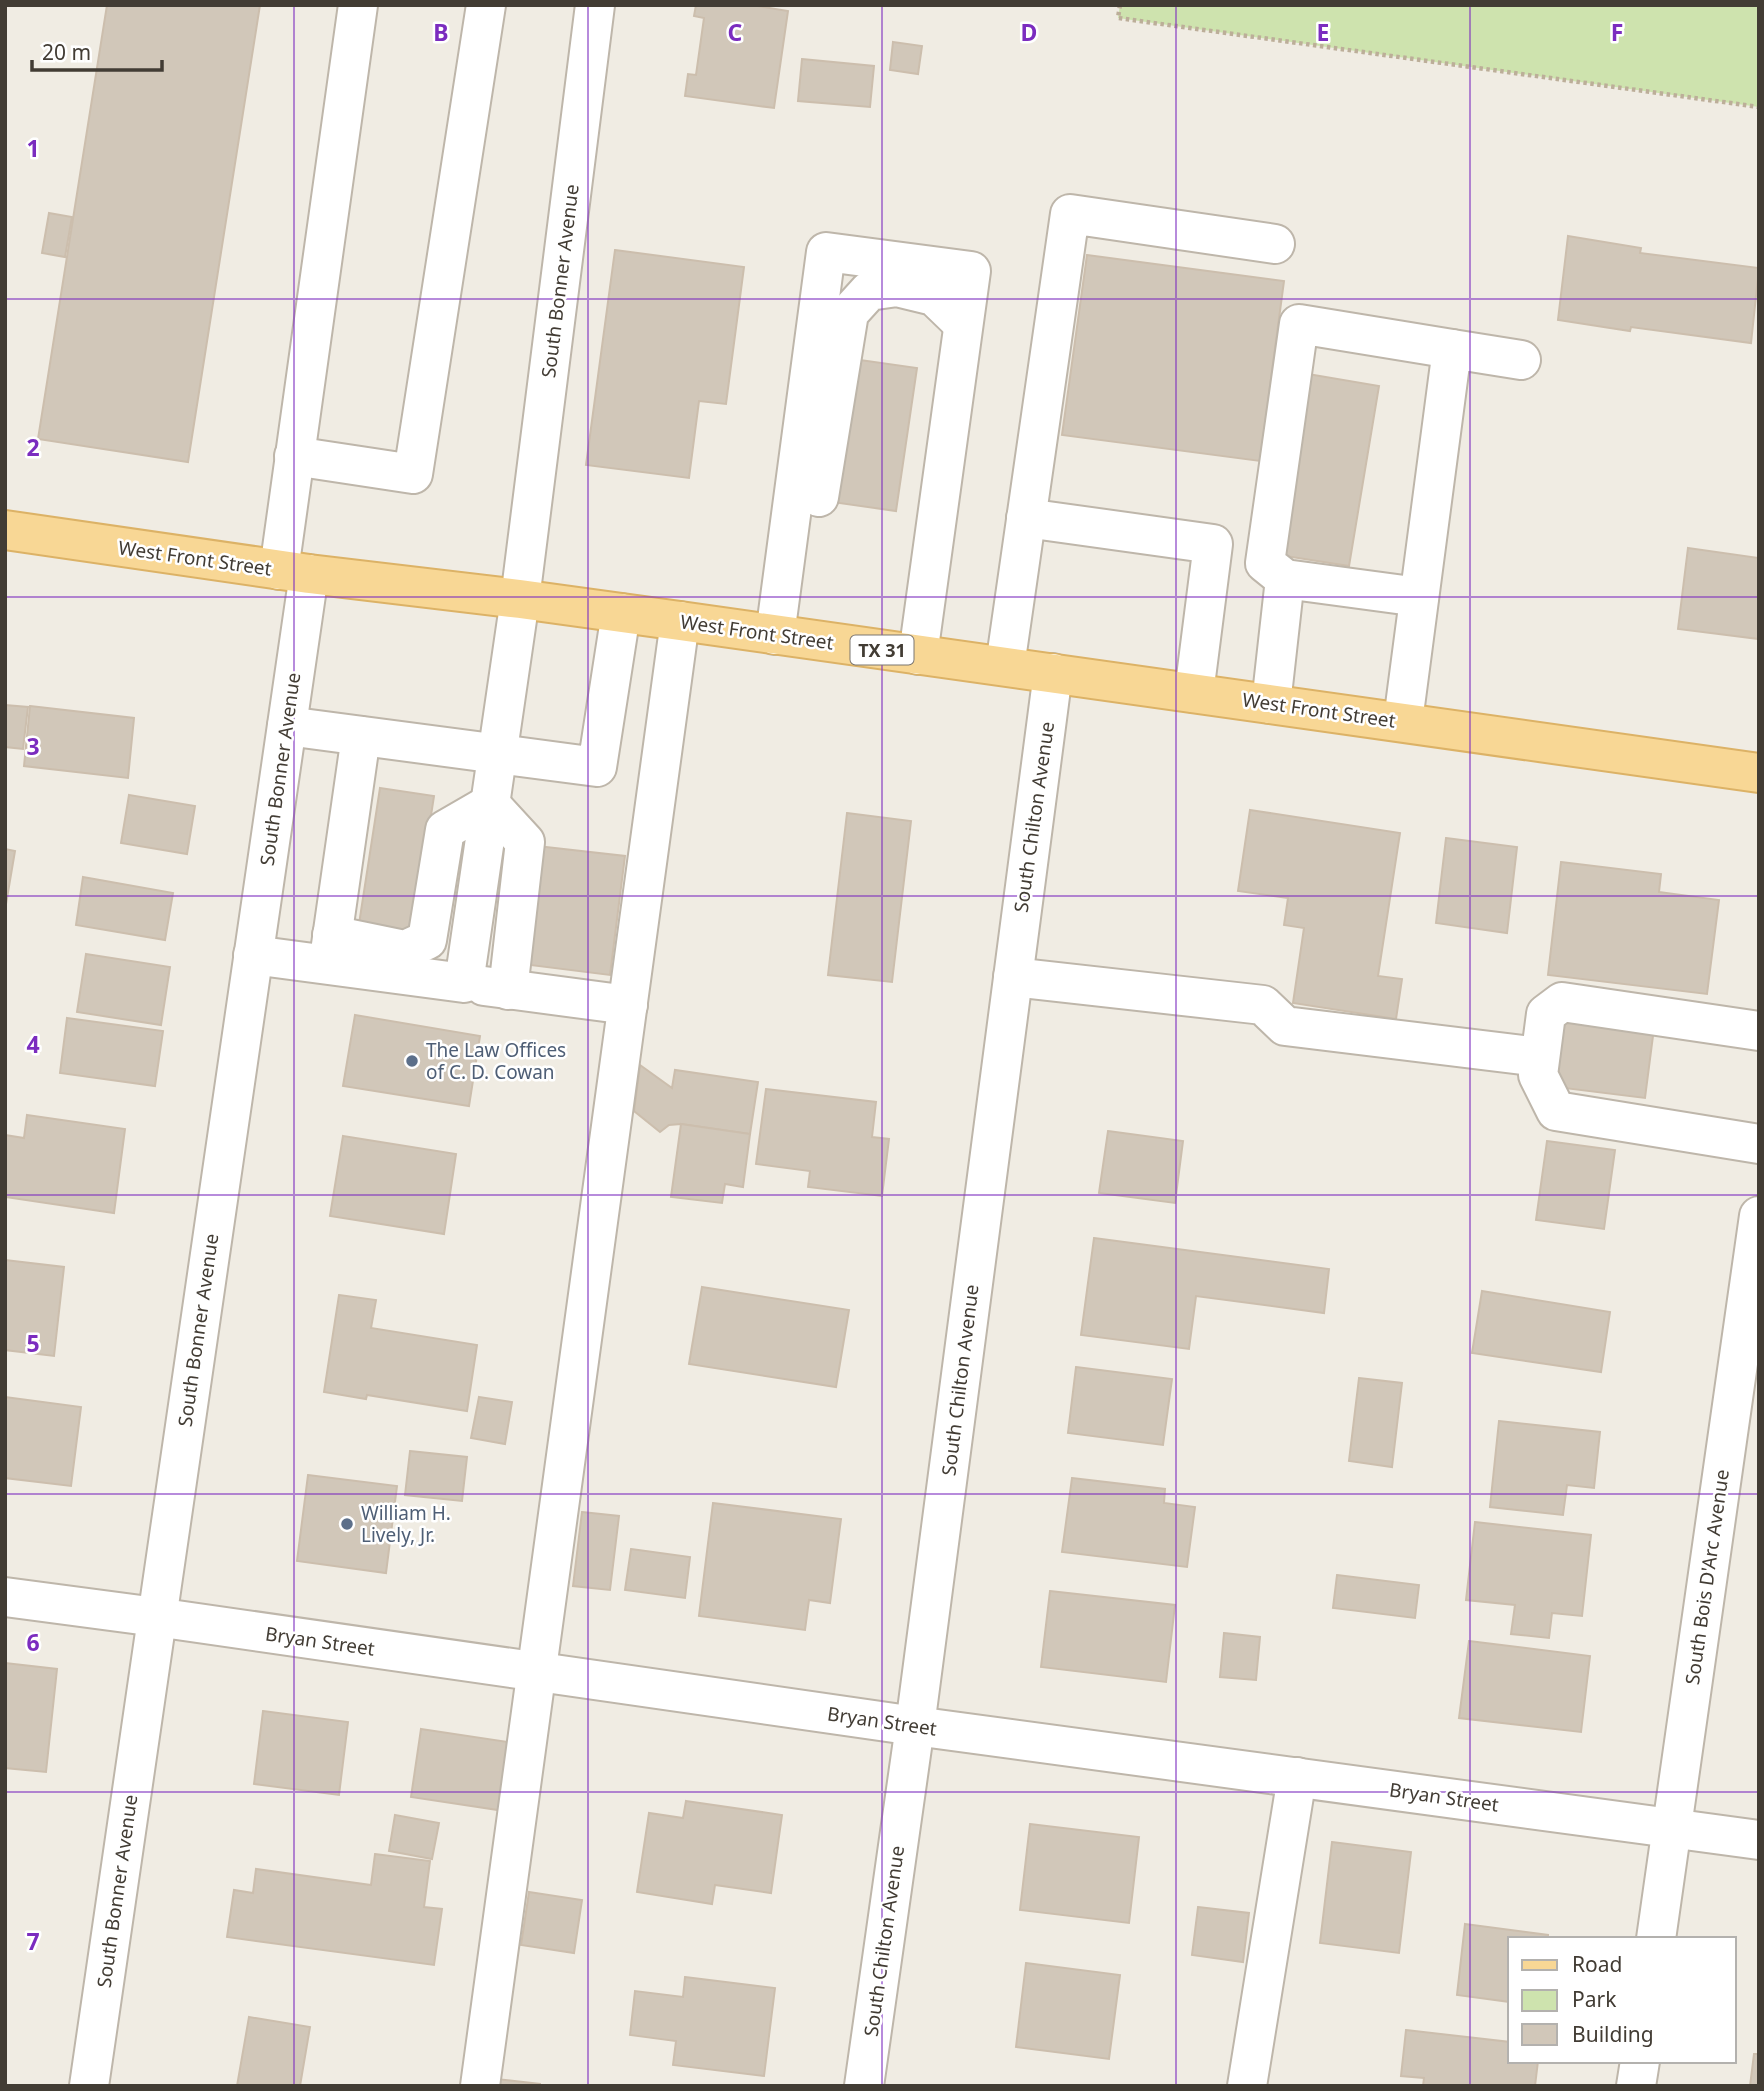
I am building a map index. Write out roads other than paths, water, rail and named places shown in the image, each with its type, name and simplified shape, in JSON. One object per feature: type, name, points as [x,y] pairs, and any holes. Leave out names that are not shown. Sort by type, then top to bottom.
[{"type":"main road","name":"West Front Street","points":[[5,530],[294,572],[520,599],[1403,721],[1759,773]]},
{"type":"street","name":"South Bonner Avenue","points":[[89,2086],[287,726],[294,572],[294,456],[358,5]]},
{"type":"street","points":[[294,456],[413,474],[486,5]]},
{"type":"street","name":"South Bonner Avenue","points":[[464,984],[520,599],[595,5]]},
{"type":"street","points":[[1005,666],[1070,214],[1275,244]]},
{"type":"street","points":[[775,635],[826,251],[971,271],[918,655]]},
{"type":"street","points":[[788,536],[819,499],[849,313],[869,291],[897,287],[934,296],[963,324]]},
{"type":"street","points":[[1419,597],[1285,579],[1265,563],[1299,324],[1521,360]]},
{"type":"street","points":[[1403,721],[1452,349]]},
{"type":"street","points":[[1026,518],[1213,544],[1194,693]]},
{"type":"street","points":[[1271,704],[1285,579]]},
{"type":"street","points":[[287,726],[597,767],[621,613]]},
{"type":"street","points":[[480,2086],[680,621]]},
{"type":"street","name":"South Chilton Avenue","points":[[864,2086],[915,1726],[1054,673]]},
{"type":"street","points":[[330,950],[361,736]]},
{"type":"street","points":[[253,955],[330,950],[405,950],[427,940],[445,830],[490,804],[525,842],[508,990]]},
{"type":"street","points":[[330,950],[464,984],[628,1005]]},
{"type":"street","points":[[1013,977],[1263,1005],[1285,1026],[1539,1057]]},
{"type":"street","points":[[1759,1031],[1562,1002],[1546,1014],[1538,1075],[1556,1111],[1759,1143]]},
{"type":"street","name":"South Bois D'Arc Avenue","points":[[1657,1937],[1759,1216]]},
{"type":"street","name":"Bryan Street","points":[[5,1597],[915,1726],[1759,1840]]},
{"type":"street","points":[[1247,2086],[1297,1777]]},
{"type":"street","points":[[1636,2086],[1640,2063]]},
{"type":"place","name":"The Law Offices of C. D. Cowan","points":[[412,1061]]},
{"type":"place","name":"William H. Lively, Jr.","points":[[347,1524]]}]
